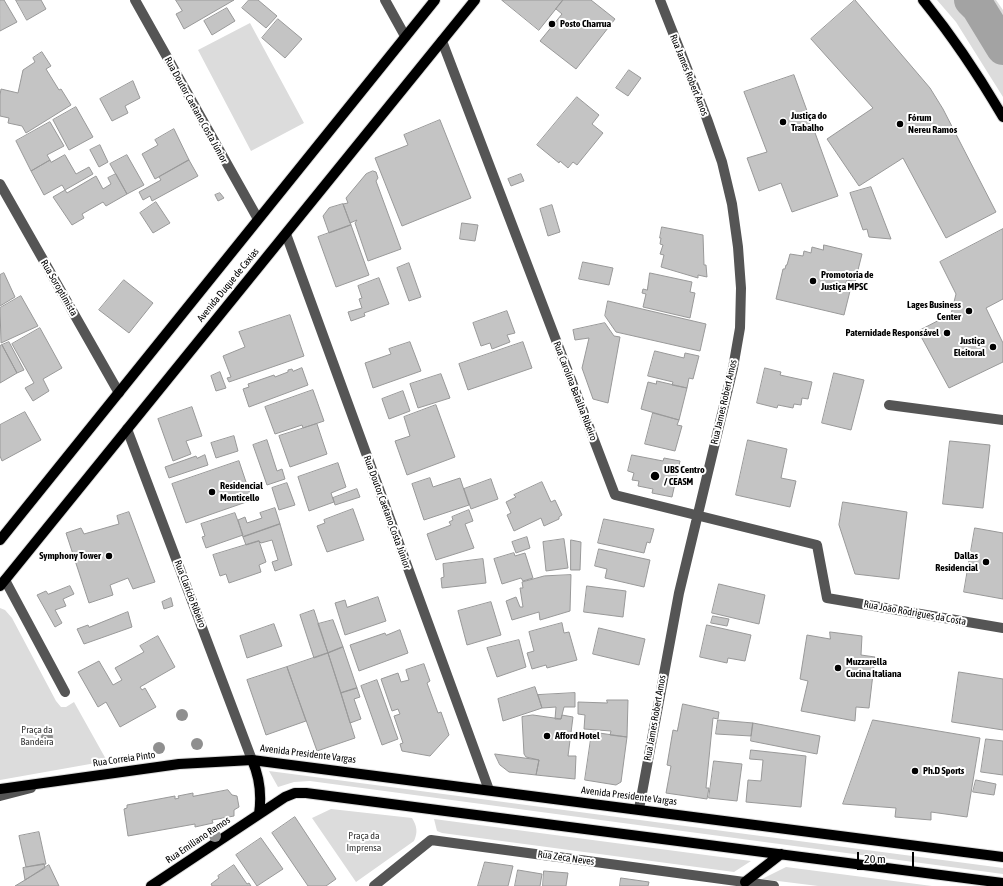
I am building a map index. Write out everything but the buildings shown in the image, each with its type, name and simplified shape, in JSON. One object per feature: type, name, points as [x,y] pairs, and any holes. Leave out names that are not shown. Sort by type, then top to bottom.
[{"type":"main road","name":"Avenida Duque de Caxias","points":[[0,540],[435,0]]},
{"type":"main road","name":"Avenida Duque de Caxias","points":[[2,583],[475,0]]},
{"type":"main road","points":[[923,0],[950,33],[984,83],[1003,117]]},
{"type":"main road","points":[[252,760],[260,785],[261,799],[259,814]]},
{"type":"main road","name":"Avenida Presidente Vargas","points":[[252,760],[1003,857]]},
{"type":"main road","name":"Rua Correia Pinto","points":[[0,789],[178,764],[252,760]]},
{"type":"main road","points":[[259,814],[285,797],[295,793],[306,792],[1003,883]]},
{"type":"main road","name":"Rua Emiliano Ramos","points":[[151,886],[259,814]]},
{"type":"main road","points":[[745,882],[781,854]]},
{"type":"street","name":"Rua Doutor Caetano Costa Júnior","points":[[135,0],[258,219]]},
{"type":"street","points":[[385,0],[405,36]]},
{"type":"street","name":"Rua James Robert Amos","points":[[639,809],[668,648],[697,516],[733,368],[740,328],[741,288],[738,247],[732,204],[722,162],[707,118],[660,0]]},
{"type":"street","name":"Rua Carolina Batalha Ribeiro","points":[[442,41],[615,495],[817,545],[827,598]]},
{"type":"street","name":"Rua Soroptimista","points":[[0,184],[119,393]]},
{"type":"street","name":"Rua Doutor Caetano Costa Júnior","points":[[286,234],[489,790]]},
{"type":"street","points":[[889,405],[1003,420]]},
{"type":"street","name":"Rua Clarício Ribeiro","points":[[127,429],[252,760]]},
{"type":"street","points":[[2,583],[65,692]]},
{"type":"street","name":"Rua João Rodrigues da Costa","points":[[827,598],[1003,628]]},
{"type":"street","points":[[0,796],[71,778]]},
{"type":"street","name":"Rua Zeca Neves","points":[[374,886],[431,840],[774,886]]},
{"type":"green space","points":[[937,0],[996,0],[1003,10],[1003,97],[956,22]]},
{"type":"green space","points":[[250,23],[304,123],[251,151],[198,50]]},
{"type":"green space","name":"Praça da Bandeira","points":[[0,608],[5,610],[12,618],[56,701],[61,707],[66,707],[74,702],[107,761],[0,780]]},
{"type":"green space","points":[[269,771],[1003,868],[1003,874],[310,781],[294,782],[278,787]]},
{"type":"green space","name":"Praça da Imprensa","points":[[331,809],[412,818],[416,829],[414,841],[356,882],[312,818]]},
{"type":"green space","points":[[434,819],[751,861],[734,872],[442,833],[437,831]]},
{"type":"green space","points":[[786,867],[932,886],[818,886],[762,879]]},
{"type":"waterway","points":[[971,0],[978,7],[1003,48]]},
{"type":"place","name":"Posto Charrua","points":[[552,24]]},
{"type":"place","name":"Justiça do Trabalho","points":[[783,122]]},
{"type":"place","name":"Fórum Nereu Ramos","points":[[900,124]]},
{"type":"place","name":"Promotoria de Justiça MPSC","points":[[813,281]]},
{"type":"place","name":"Lages Business Center","points":[[969,311]]},
{"type":"place","name":"Paternidade Responsável","points":[[947,333]]},
{"type":"place","name":"Justiça Eleitoral","points":[[993,347]]},
{"type":"place","name":"UBS Centro / CEASM","points":[[655,476]]},
{"type":"place","name":"Residencial Monticello","points":[[212,492]]},
{"type":"place","name":"Symphony Tower","points":[[109,556]]},
{"type":"place","name":"Dallas Residencial","points":[[986,562]]},
{"type":"place","name":"Muzzarella Cucina Italiana","points":[[838,668]]},
{"type":"place","name":"Afford Hotel","points":[[547,736]]},
{"type":"place","name":"Ph.D Sports","points":[[915,771]]}]
